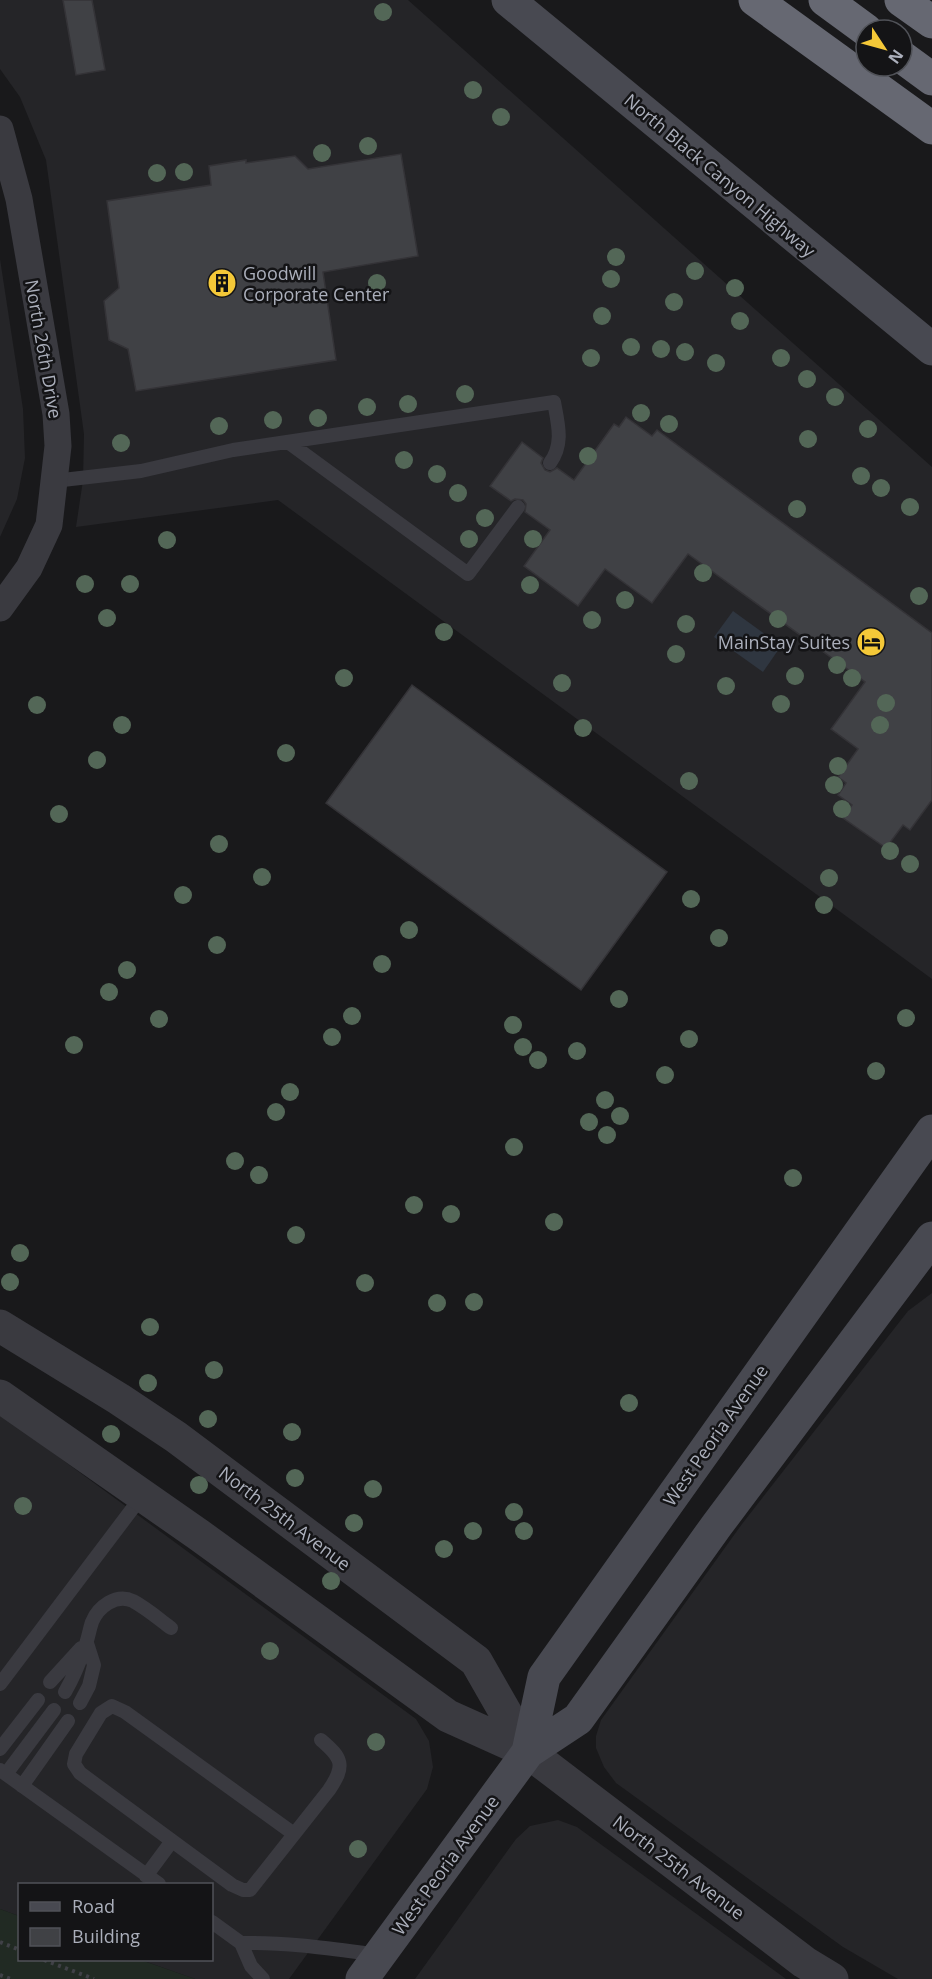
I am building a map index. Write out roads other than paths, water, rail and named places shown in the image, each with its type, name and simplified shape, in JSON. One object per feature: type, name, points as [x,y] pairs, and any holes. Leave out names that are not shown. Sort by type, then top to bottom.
[{"type":"highway","points":[[755,0],[932,128]]},
{"type":"highway","points":[[825,0],[854,21]]},
{"type":"highway","points":[[901,0],[932,22]]},
{"type":"highway","points":[[914,66],[932,79]]},
{"type":"main road","name":"North Black Canyon Highway","points":[[508,0],[932,349]]},
{"type":"main road","name":"West Peoria Avenue","points":[[528,1752],[544,1677],[932,1131]]},
{"type":"main road","name":"West Peoria Avenue","points":[[371,1967],[528,1752],[578,1719],[717,1525],[932,1238]]},
{"type":"street","name":"North 26th Drive","points":[[0,129],[19,199],[56,414],[58,446],[49,525],[29,568],[0,608]]},
{"type":"street","name":"North 25th Avenue","points":[[0,1326],[176,1437],[476,1661],[528,1752]]},
{"type":"street","name":"North 25th Avenue","points":[[0,1396],[448,1716],[528,1752],[804,1962],[832,1979]]},
{"type":"lane","points":[[54,481],[141,471],[233,450],[554,402],[560,432],[559,447],[550,463]]},
{"type":"lane","points":[[288,442],[468,574],[518,507]]},
{"type":"lane","points":[[0,1684],[142,1496]]},
{"type":"lane","points":[[65,1692],[74,1676],[92,1622],[97,1612],[108,1603],[120,1598],[132,1600],[171,1628]]},
{"type":"lane","points":[[50,1682],[87,1642]]},
{"type":"lane","points":[[80,1703],[89,1686],[94,1665],[87,1642]]},
{"type":"lane","points":[[0,1749],[38,1700]]},
{"type":"lane","points":[[294,1834],[124,1712],[111,1706],[101,1713],[84,1737],[76,1754],[74,1764],[80,1773],[232,1885],[243,1890],[250,1890],[294,1834],[338,1776],[340,1766],[336,1753],[321,1740]]},
{"type":"lane","points":[[54,1710],[3,1772],[157,1883]]},
{"type":"lane","points":[[22,1786],[68,1721]]},
{"type":"lane","points":[[146,1876],[172,1841]]},
{"type":"lane","points":[[213,1923],[241,1943],[251,1966],[263,1979]]},
{"type":"lane","points":[[241,1943],[301,1944],[371,1967]]},
{"type":"place","name":"Goodwill Corporate Center","points":[[222,283]]},
{"type":"place","name":"MainStay Suites","points":[[871,642]]}]
